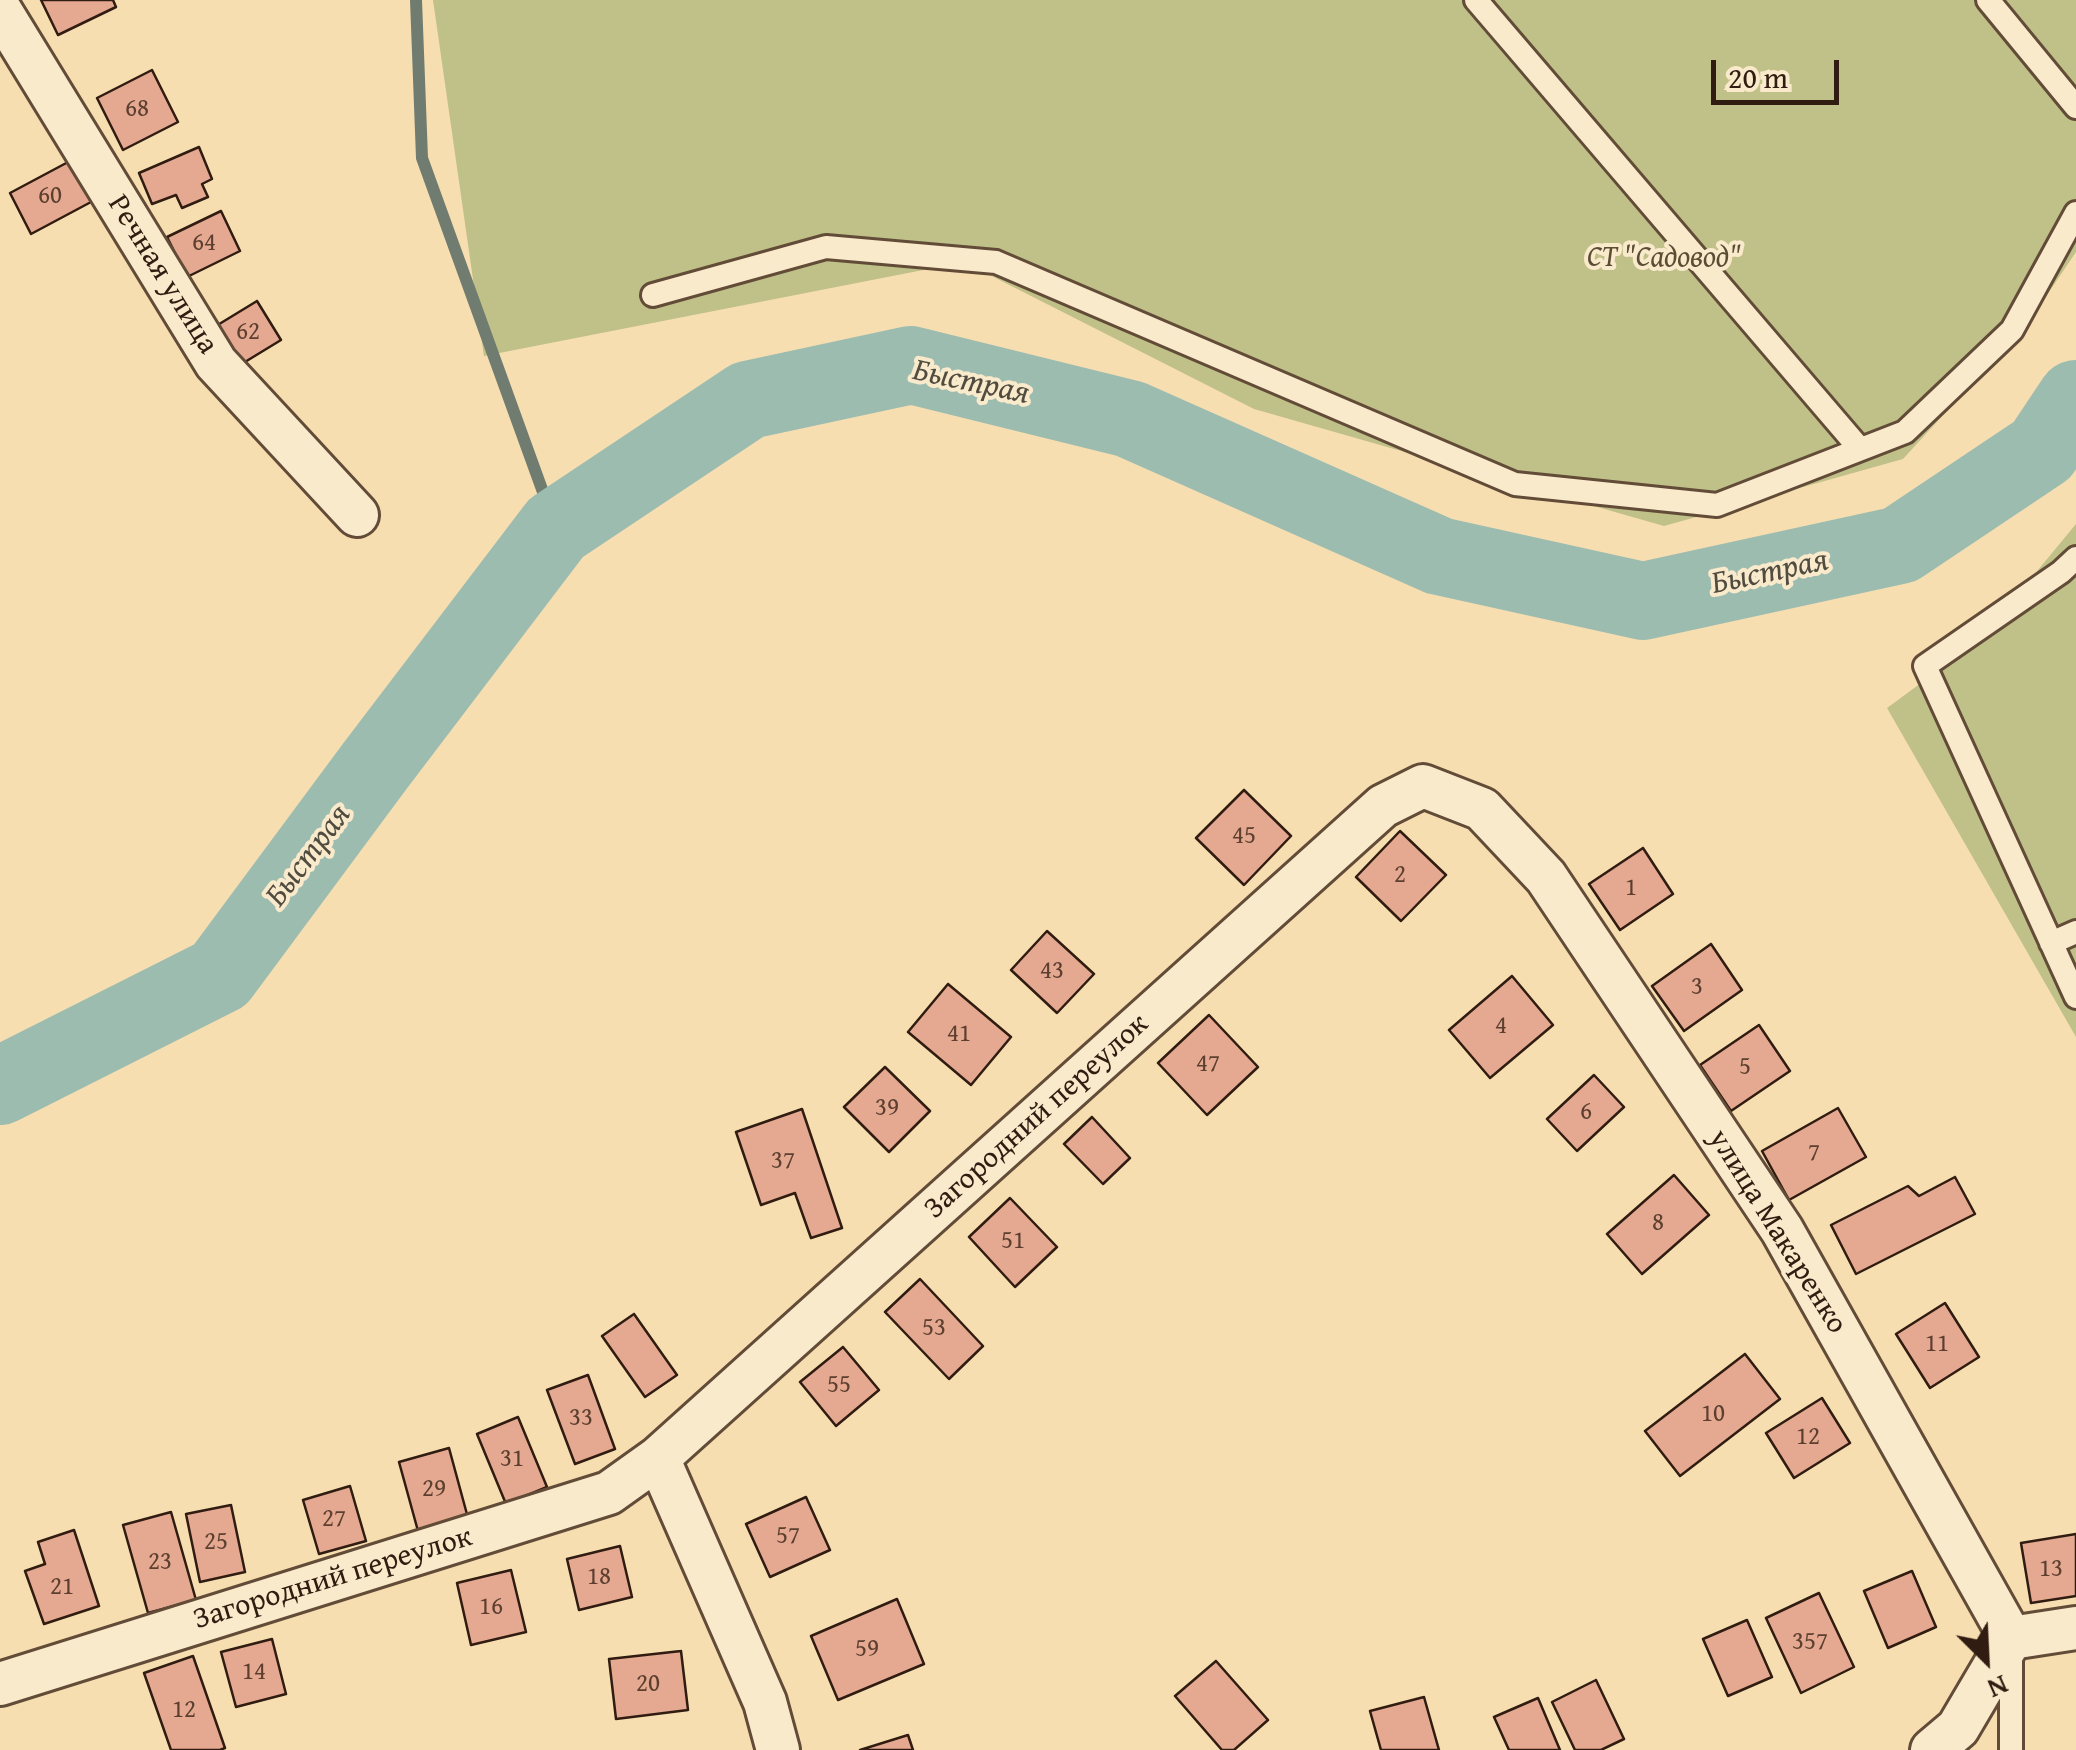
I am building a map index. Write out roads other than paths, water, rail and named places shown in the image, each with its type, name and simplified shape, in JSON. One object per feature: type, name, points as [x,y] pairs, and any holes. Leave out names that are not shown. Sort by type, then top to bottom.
[{"type":"street","name":"Речная улица","points":[[0,10],[216,363],[357,515]]},
{"type":"street","name":"Загородний переулок","points":[[0,1684],[609,1493],[658,1458],[1383,806],[1423,786]]},
{"type":"street","name":"улица Макаренко","points":[[1423,786],[1482,809],[1546,877],[1782,1230],[2012,1638]]},
{"type":"street","points":[[658,1458],[765,1702],[778,1750]]},
{"type":"street","points":[[1932,1750],[1958,1728],[2012,1638],[2076,1628]]},
{"type":"lane","points":[[1476,0],[1860,449]]},
{"type":"lane","points":[[1988,0],[2076,107]]},
{"type":"lane","points":[[653,296],[826,247],[996,262],[1515,484],[1717,505],[1905,432],[2012,330],[2076,212]]},
{"type":"lane","points":[[2076,558],[1925,666],[2076,996]]},
{"type":"lane","points":[[2051,943],[2076,932]]},
{"type":"lane","name":"улица Макаренко","points":[[2011,1750],[2012,1638]]},
{"type":"waterway","points":[[416,0],[422,158],[556,528]]},
{"type":"waterway","name":"Быстрая","points":[[0,1086],[220,975],[556,528],[748,400],[911,365],[1130,419],[1439,556],[1643,601],[1900,545],[2042,450],[2076,399]]},
{"type":"park label","name":"СТ \"Садовод\"","points":[[1664,258]]}]
